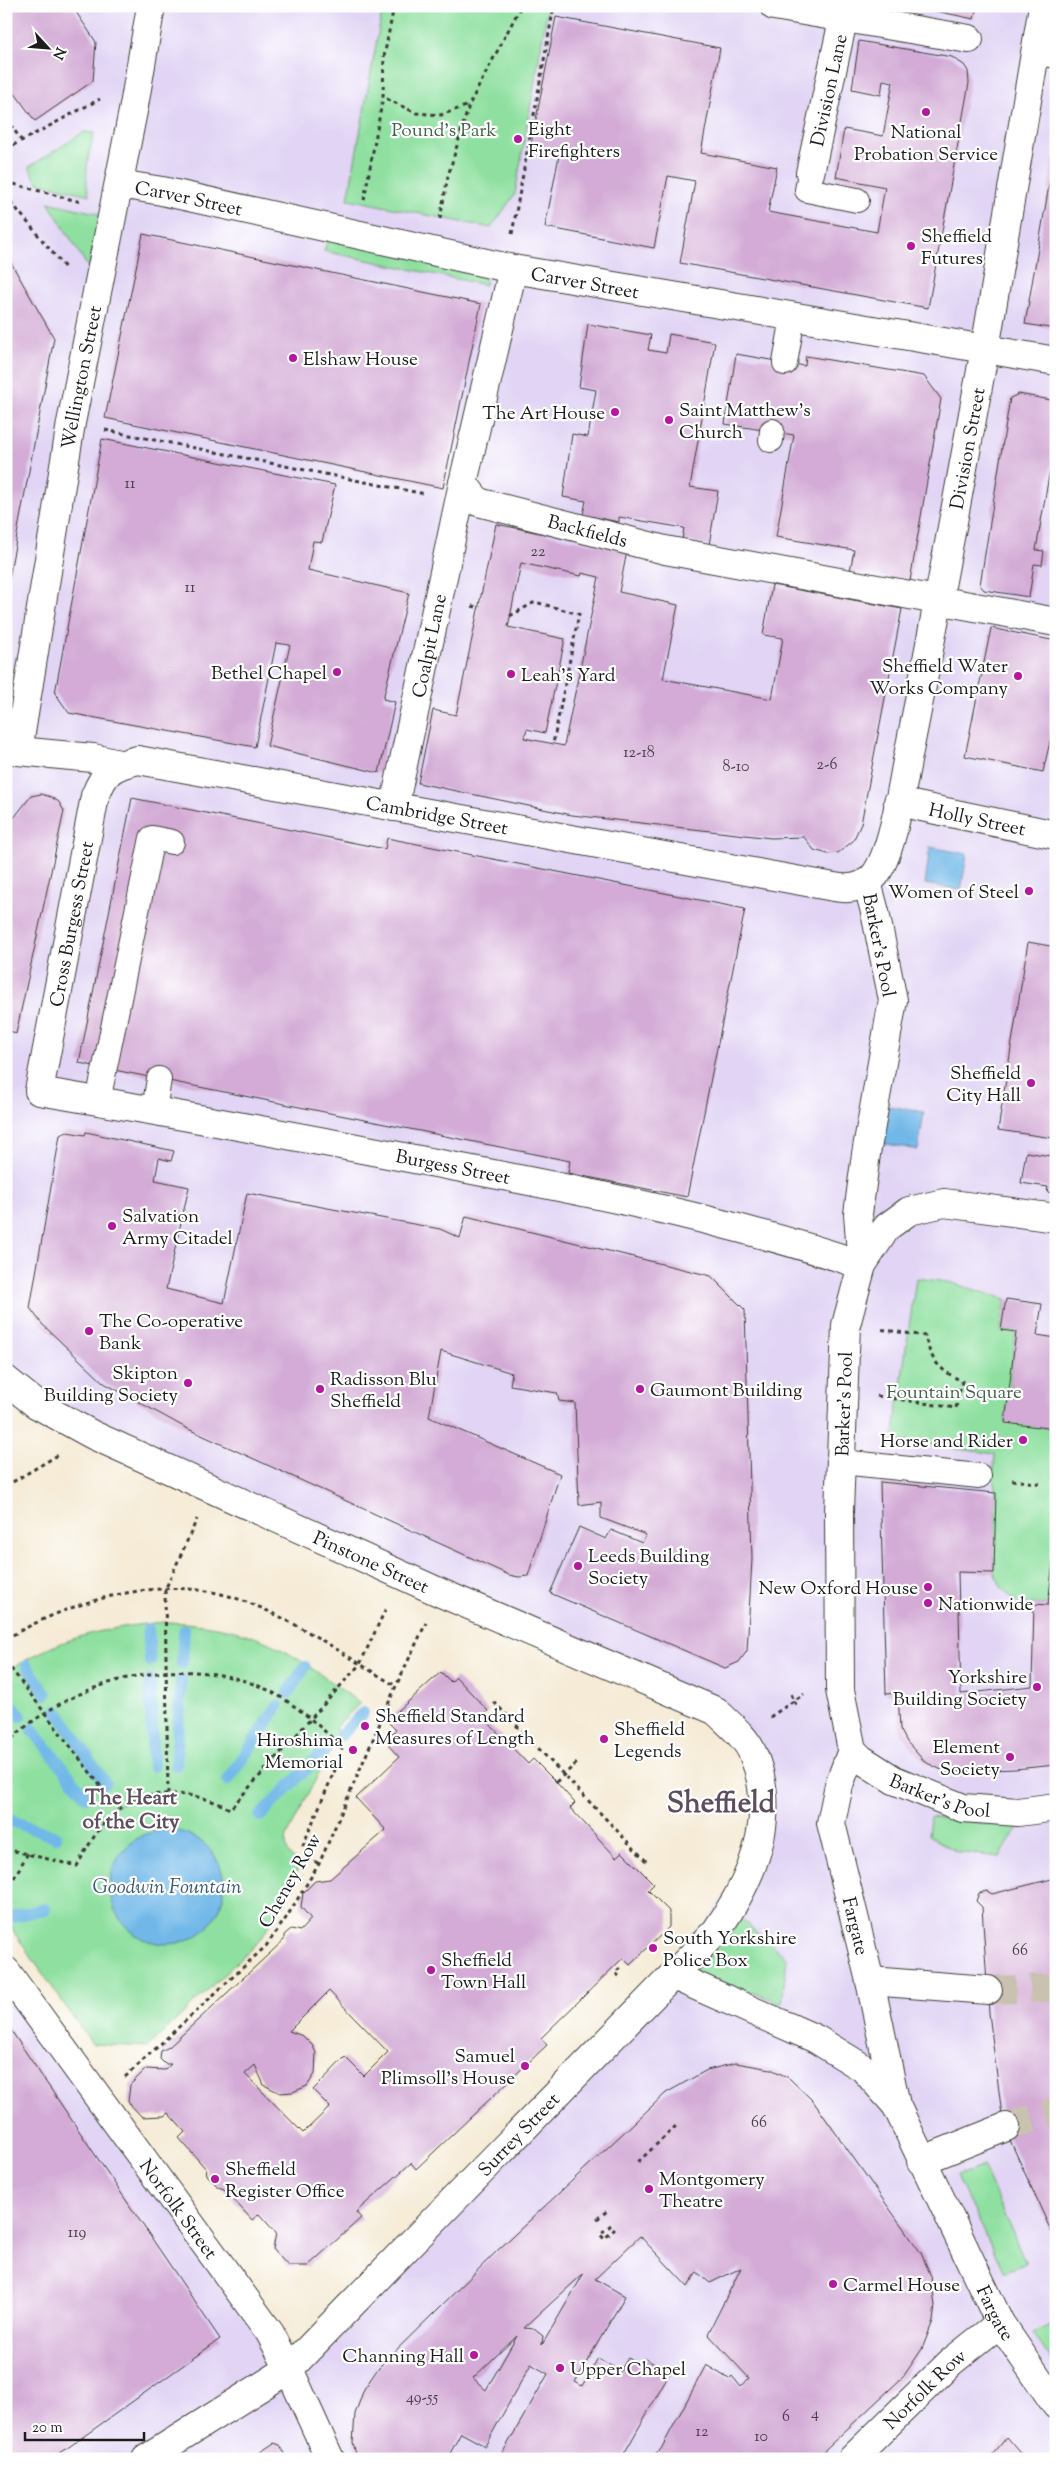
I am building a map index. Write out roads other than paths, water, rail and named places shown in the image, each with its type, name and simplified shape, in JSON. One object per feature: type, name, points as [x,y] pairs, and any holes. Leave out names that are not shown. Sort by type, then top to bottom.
[{"type":"street","name":"Wellington Street","points":[[10,754],[71,423],[139,80],[151,6]]},
{"type":"street","points":[[774,6],[845,12],[969,39]]},
{"type":"street","name":"Division Street","points":[[866,882],[874,876],[886,853],[898,802],[984,349],[1046,52],[1043,6]]},
{"type":"street","name":"Division Lane","points":[[810,172],[845,12]]},
{"type":"street","name":"Carver Street","points":[[119,184],[162,191],[509,268],[1056,361]]},
{"type":"street","points":[[461,493],[509,268]]},
{"type":"street","name":"Backfields","points":[[461,493],[478,502],[665,550],[938,598],[1056,622]]},
{"type":"street","name":"Coalpit Lane","points":[[394,807],[461,493]]},
{"type":"street","name":"Cambridge Street","points":[[10,754],[94,758],[119,764],[138,760],[844,889],[861,886],[866,882]]},
{"type":"street","name":"Cross Burgess Street","points":[[39,1091],[95,796],[102,777],[119,764]]},
{"type":"street","name":"Holly Street","points":[[898,802],[1056,835]]},
{"type":"street","name":"Barker's Pool","points":[[866,882],[875,912],[893,1000],[866,1154],[858,1214],[862,1265],[846,1325],[839,1512],[840,1690],[852,1750],[861,1759],[894,1780],[963,1808],[1018,1812],[1056,1807]]},
{"type":"street","name":"Burgess Street","points":[[39,1091],[154,1110],[544,1183],[762,1234],[862,1265]]},
{"type":"street","points":[[862,1265],[887,1227],[909,1211],[944,1203],[1056,1218]]},
{"type":"street","name":"Pinstone Street","points":[[6,1380],[36,1404],[93,1435],[441,1594],[716,1711],[739,1734]]},
{"type":"street","name":"Surrey Street","points":[[146,2459],[289,2369],[716,1931],[730,1911],[754,1865],[760,1842],[764,1799],[753,1754],[739,1734]]},
{"type":"street","name":"Fargate","points":[[852,1750],[839,1786],[831,1823],[870,1981],[896,2106],[1000,2323],[1056,2404]]},
{"type":"street","name":"Norfolk Street","points":[[6,1971],[270,2333],[289,2369],[330,2459]]},
{"type":"street","name":"Fargate","points":[[674,1976],[816,2039],[863,2068],[896,2106]]},
{"type":"street","points":[[870,1981],[988,1990]]},
{"type":"street","points":[[921,2161],[1006,2128]]},
{"type":"street","name":"Norfolk Row","points":[[852,2459],[951,2362],[1000,2323]]},
{"type":"lane","points":[[810,172],[807,190],[857,200]]},
{"type":"lane","points":[[785,363],[793,317]]},
{"type":"lane","points":[[98,1101],[152,838],[172,842]]},
{"type":"lane","points":[[154,1110],[159,1079]]},
{"type":"lane","points":[[841,1462],[979,1476]]},
{"type":"water","points":[[930,847],[967,854],[961,890],[925,884]]},
{"type":"water","points":[[888,1106],[924,1112],[918,1150],[882,1143]]},
{"type":"water","name":"Goodwin Fountain","points":[[167,1830],[189,1834],[208,1846],[220,1865],[224,1887],[220,1909],[208,1928],[189,1940],[167,1944],[145,1940],[126,1928],[114,1909],[110,1887],[114,1865],[126,1846],[145,1834]]},
{"type":"waterway","points":[[148,1629],[150,1661]]},
{"type":"waterway","points":[[182,1663],[184,1631]]},
{"type":"waterway","points":[[27,1666],[46,1694]]},
{"type":"waterway","points":[[288,1693],[305,1667]]},
{"type":"waterway","points":[[150,1680],[153,1766]]},
{"type":"waterway","points":[[176,1765],[181,1680]]},
{"type":"waterway","points":[[6,1697],[21,1716]]},
{"type":"waterway","points":[[228,1780],[278,1706]]},
{"type":"waterway","points":[[57,1711],[105,1783]]},
{"type":"waterway","points":[[341,1735],[363,1713]]},
{"type":"waterway","points":[[32,1729],[86,1797]]},
{"type":"waterway","points":[[260,1816],[326,1749]]},
{"type":"waterway","points":[[6,1819],[56,1837]]},
{"type":"waterway","points":[[11,1917],[45,1909]]},
{"type":"tunnel","points":[[988,1990],[1056,1988]]},
{"type":"tunnel","points":[[1006,2127],[1056,2111]]},
{"type":"place","name":"National Probation Service","points":[[926,112]]},
{"type":"place","name":"Eight Firefighters","points":[[518,139]]},
{"type":"place","name":"Sheffield Futures","points":[[911,246]]},
{"type":"place","name":"Elshaw House","points":[[293,358]]},
{"type":"place","name":"The Art House","points":[[615,412]]},
{"type":"place","name":"Saint Matthew's Church","points":[[669,420]]},
{"type":"place","name":"Bethel Chapel","points":[[337,672]]},
{"type":"place","name":"Leah's Yard","points":[[511,674]]},
{"type":"place","name":"Sheffield Water Works Company","points":[[1018,676]]},
{"type":"place","name":"Women of Steel","points":[[1029,891]]},
{"type":"place","name":"Sheffield City Hall","points":[[1031,1083]]},
{"type":"place","name":"Salvation Army Citadel","points":[[112,1226]]},
{"type":"place","name":"The Co-operative Bank","points":[[89,1331]]},
{"type":"place","name":"Skipton Building Society","points":[[188,1383]]},
{"type":"place","name":"Radisson Blu Sheffield","points":[[320,1389]]},
{"type":"place","name":"Gaumont Building","points":[[640,1389]]},
{"type":"place","name":"Horse and Rider","points":[[1023,1440]]},
{"type":"place","name":"Leeds Building Society","points":[[578,1566]]},
{"type":"place","name":"New Oxford House","points":[[928,1587]]},
{"type":"place","name":"Nationwide","points":[[928,1603]]},
{"type":"place","name":"Yorkshire Building Society","points":[[1037,1687]]},
{"type":"place","name":"Sheffield Standard Measures of Length","points":[[365,1726]]},
{"type":"place","name":"Sheffield Legends","points":[[604,1739]]},
{"type":"place","name":"Hiroshima Memorial","points":[[353,1750]]},
{"type":"place","name":"Element Society","points":[[1010,1757]]},
{"type":"place","name":"South Yorkshire Police Box","points":[[653,1948]]},
{"type":"place","name":"Sheffield Town Hall","points":[[431,1970]]},
{"type":"place","name":"Samuel Plimsoll's House","points":[[525,2066]]},
{"type":"place","name":"Sheffield Register Office","points":[[215,2179]]},
{"type":"place","name":"Montgomery Theatre","points":[[649,2189]]},
{"type":"place","name":"Carmel House","points":[[833,2284]]},
{"type":"place","name":"Channing Hall","points":[[474,2355]]},
{"type":"place","name":"Upper Chapel","points":[[560,2368]]},
{"type":"district","name":"Sheffield","points":[[721,1802]]},
{"type":"district","name":"The Heart of the City","points":[[131,1809]]},
{"type":"park label","name":"Pound's Park","points":[[444,129]]},
{"type":"park label","name":"Fountain Square","points":[[954,1391]]}]
